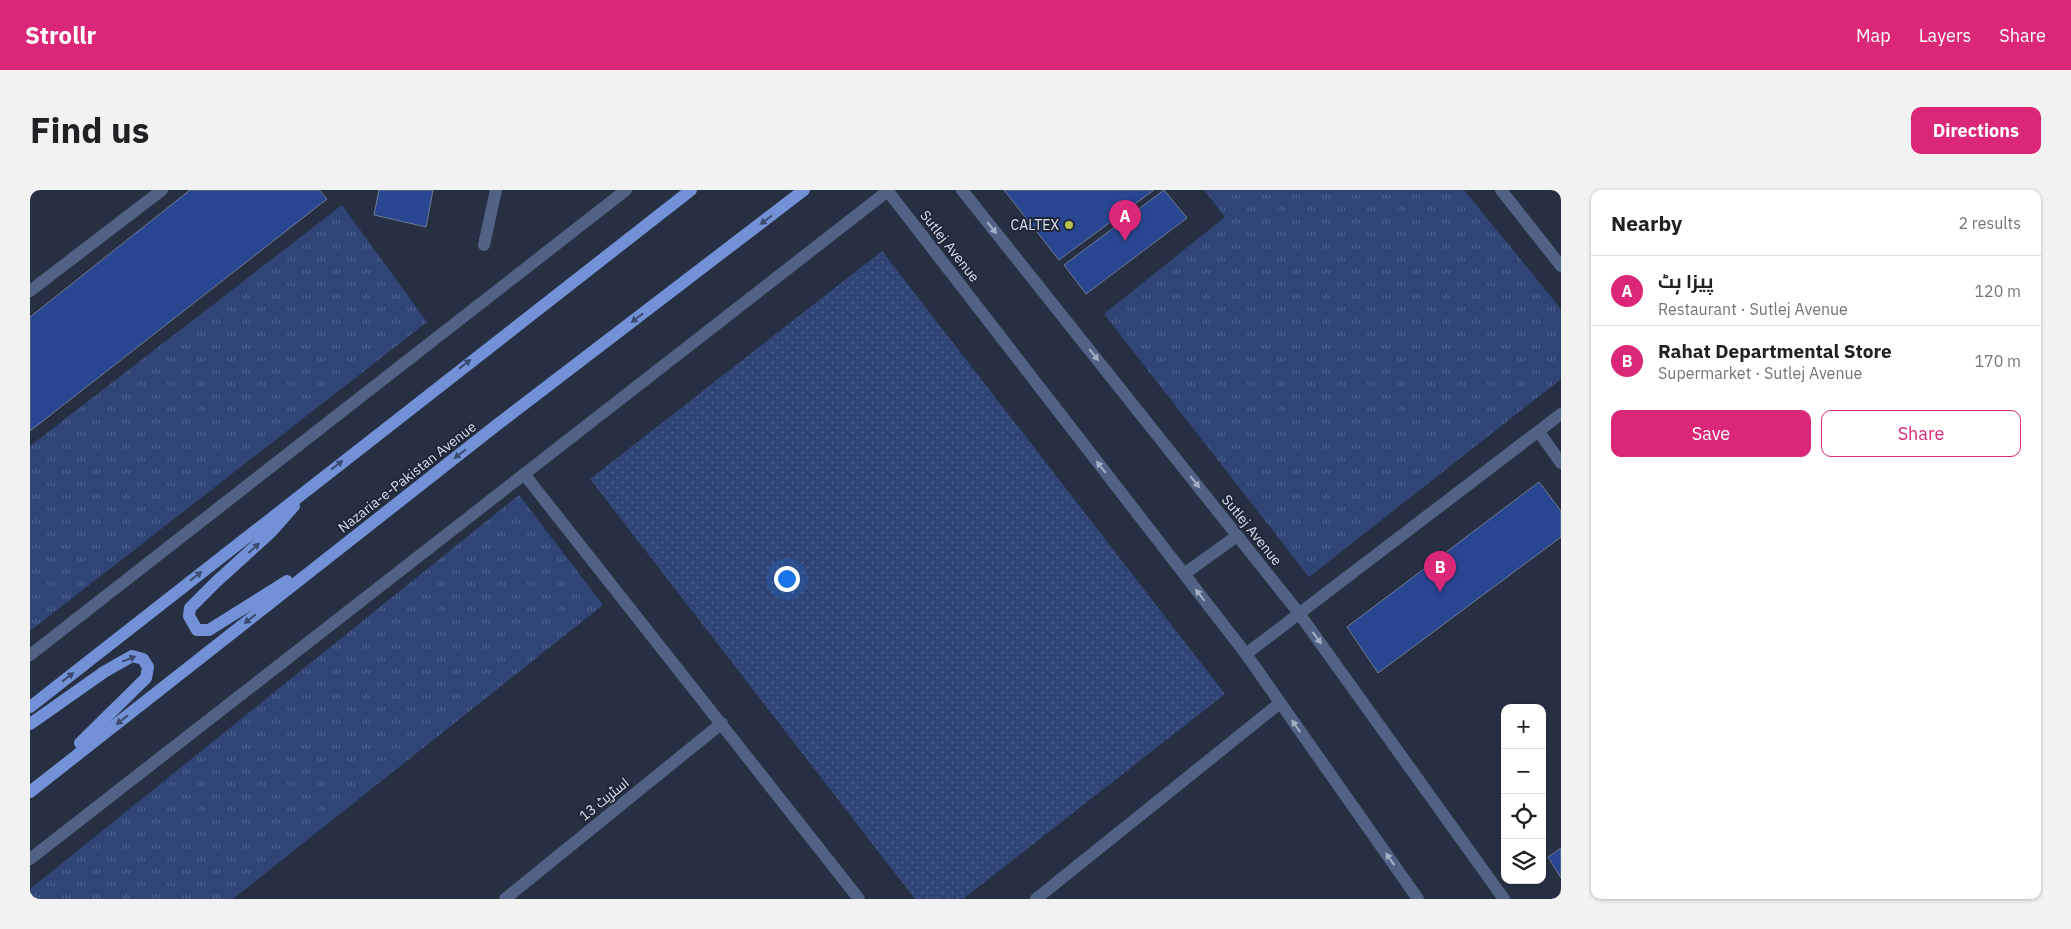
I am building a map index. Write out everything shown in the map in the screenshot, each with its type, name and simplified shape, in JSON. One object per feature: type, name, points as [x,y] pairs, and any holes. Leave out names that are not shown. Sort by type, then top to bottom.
[{"type":"main road","points":[[30,707],[691,190]]},
{"type":"main road","name":"Nazaria-e-Pakistan Avenue","points":[[30,790],[498,424],[804,190]]},
{"type":"main road","points":[[314,484],[271,532],[190,608],[189,616],[197,630],[209,630],[338,550]]},
{"type":"main road","points":[[30,724],[104,672],[132,656],[143,660],[148,667],[146,678],[108,718],[30,790]]},
{"type":"street","points":[[30,291],[162,190]]},
{"type":"street","points":[[484,245],[496,190]]},
{"type":"street","points":[[30,656],[626,190]]},
{"type":"street","points":[[30,859],[888,190]]},
{"type":"street","name":"Sutlej Avenue","points":[[888,190],[1246,654],[1418,899]]},
{"type":"street","name":"Sutlej Avenue","points":[[962,190],[1298,612],[1504,899]]},
{"type":"street","points":[[1501,190],[1561,266]]},
{"type":"street","points":[[1246,654],[1298,612],[1561,414]]},
{"type":"street","points":[[1539,432],[1561,463]]},
{"type":"street","points":[[524,474],[859,899]]},
{"type":"street","points":[[1184,574],[1237,536]]},
{"type":"street","points":[[1036,899],[1280,703]]},
{"type":"street","name":"اسٹریٹ 13","points":[[505,899],[722,723]]},
{"type":"green space","points":[[1204,190],[1464,190],[1561,309],[1561,379],[1309,577],[1104,314],[1225,217]]},
{"type":"green space","points":[[342,205],[427,322],[30,631],[30,446]]},
{"type":"green space","points":[[882,251],[1225,694],[963,899],[915,899],[590,479]]},
{"type":"green space","points":[[519,495],[603,605],[233,899],[30,899],[30,889]]},
{"type":"building","points":[[190,190],[319,190],[327,199],[30,431],[30,317]]},
{"type":"building","points":[[379,190],[433,190],[426,227],[374,215]]},
{"type":"building","name":"CALTEX","points":[[1004,190],[1154,190],[1059,260]]},
{"type":"building","points":[[1164,190],[1187,218],[1086,294],[1064,265]]},
{"type":"building","points":[[1539,482],[1561,511],[1561,537],[1378,673],[1347,627]]},
{"type":"building","points":[[1561,848],[1561,878],[1548,857]]},
{"type":"place","name":"CALTEX","points":[[1069,225]]},
{"type":"place","name":"پیزا ہٹ","points":[[1125,241]]},
{"type":"place","name":"Rahat Departmental Store","points":[[1440,592]]}]
